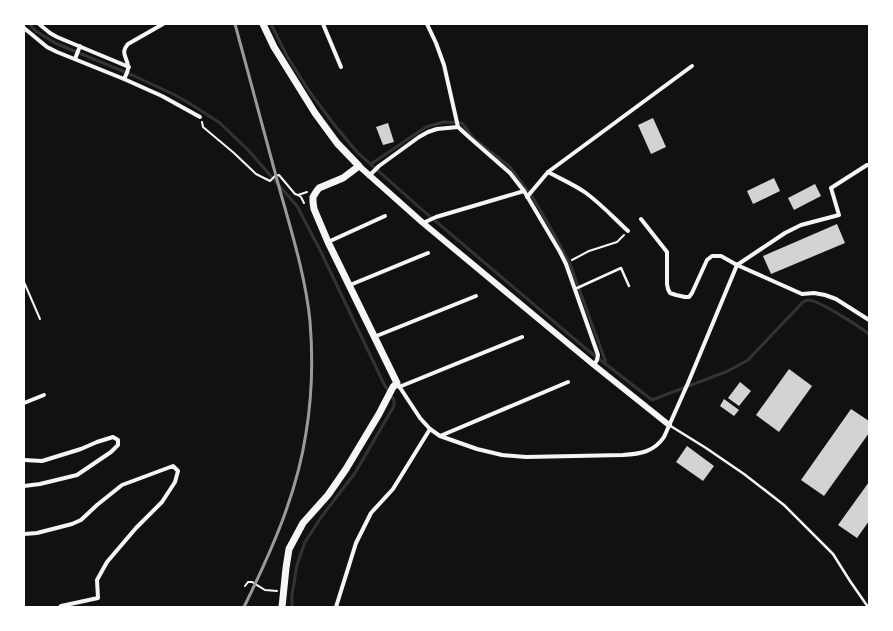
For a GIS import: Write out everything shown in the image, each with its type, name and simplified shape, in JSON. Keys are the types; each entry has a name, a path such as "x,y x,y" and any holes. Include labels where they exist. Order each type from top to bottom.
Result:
{"main road":[{"path":"264,24 274,47 315,113 337,143 359,166 343,178 319,188 313,197 314,208 328,242 350,285 396,386 346,469 328,495 303,523 289,549 282,607"}],"street":[{"path":"40,24 44,29 57,37 129,68"},
{"path":"124,78 129,68 124,52 125,48 128,44 163,24"},
{"path":"323,24 341,67"},
{"path":"427,24 444,65 458,124 470,138 510,173 524,191 529,194 578,287 598,355 595,362"},
{"path":"24,28 47,47 124,78 162,96 200,117"},
{"path":"75,58 80,47"},
{"path":"529,194 548,172 692,66"},
{"path":"371,173 419,137 436,129 458,124"},
{"path":"522,337 396,386 420,418 440,436 477,449 502,455 526,457 623,455 638,454 648,451 660,443 670,425 737,265 800,225 839,216 831,188 869,165"},
{"path":"359,166 371,173 423,223 595,362 670,425"},
{"path":"548,172 586,193 628,231"},
{"path":"423,223 436,216 524,191"},
{"path":"328,242 385,216"},
{"path":"641,219 667,252 667,284 670,293 685,297 691,295 707,260 712,256 721,256 737,265 802,294 814,293 836,299 869,320"},
{"path":"350,285 428,253"},
{"path":"374,337 476,296"},
{"path":"440,436 568,382"},
{"path":"24,403 44,396"},
{"path":"336,607 356,544 371,513 393,489 430,428"},
{"path":"24,460 42,461 114,437 118,440 118,445 111,452 77,474 40,484 24,486"},
{"path":"24,534 37,533 72,524 81,520 122,485 174,466 178,471 175,482 162,502 136,528 107,562 97,580 98,598 60,607"}],"lane":[{"path":"578,287 621,268 629,286"},
{"path":"670,425 744,474 784,505 833,554 868,607"}],"path":[{"path":"200,117 203,127 256,174 270,181 275,176 279,175 295,194 298,195 316,192"},
{"path":"571,261 589,251 617,242 628,231"},
{"path":"24,282 40,319"},
{"path":"245,586 248,582 252,582 265,590 284,592"}],"building":[{"path":"653,118 666,147 651,154 638,125"},
{"path":"388,123 394,142 383,145 376,127"},
{"path":"774,178 780,191 753,204 747,191"},
{"path":"815,184 821,196 794,210 788,198"},
{"path":"837,224 845,243 771,274 763,256"},
{"path":"789,369 812,386 779,432 756,415"},
{"path":"740,382 751,391 739,406 728,398"},
{"path":"724,399 739,410 734,416 720,406"},
{"path":"851,409 869,421 869,433 824,496 801,480"},
{"path":"687,446 714,466 703,481 676,462"},
{"path":"869,482 869,521 857,538 838,525"}],"waterway":[{"path":"29,24 36,31 55,43 132,75 189,103 220,123 249,151 297,206 320,250 384,384 394,400 394,406 355,473 322,516 305,542 297,565 292,595 292,607"},
{"path":"271,24 287,56 309,91 358,153 419,207 585,348 652,400 728,371 748,360 803,302 807,300 821,304 869,334"},
{"path":"371,164 426,127 444,122 462,123 473,138 510,167 533,198 570,264 605,363"}],"railway":[{"path":"235,24 300,266 308,303 311,349 311,391 302,456 290,500 282,522 244,607"}]}
